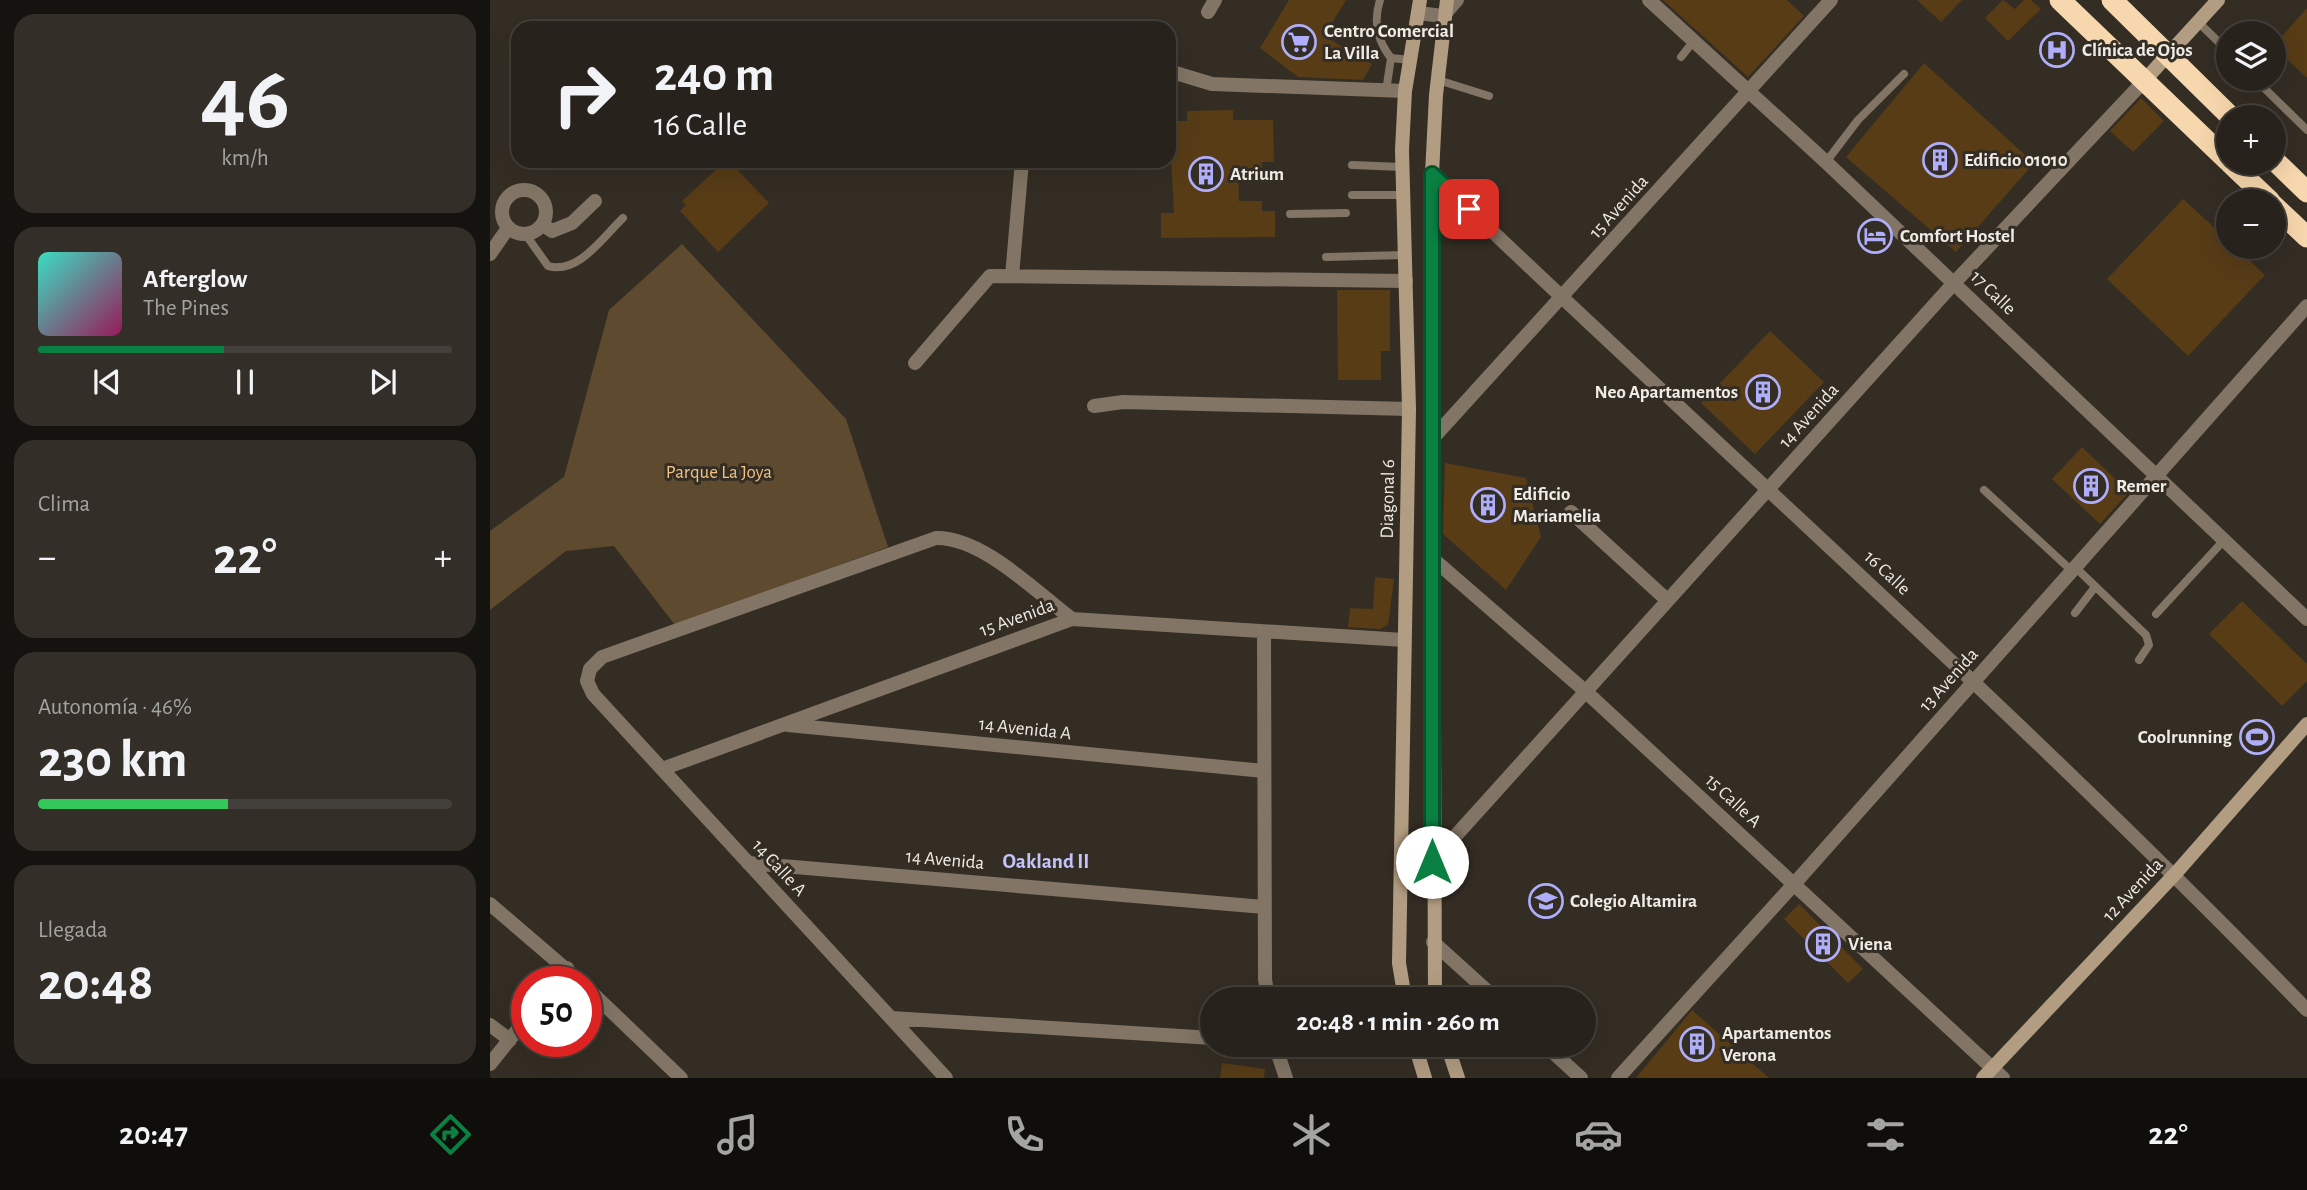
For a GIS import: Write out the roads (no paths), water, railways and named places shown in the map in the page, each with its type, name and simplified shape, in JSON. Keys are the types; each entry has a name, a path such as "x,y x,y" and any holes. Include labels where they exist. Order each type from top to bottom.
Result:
{"highway":[{"path":"2060,0 2216,150"},
{"path":"2112,0 2219,105"},
{"path":"2286,172 2307,192"},
{"path":"2242,175 2257,189"},
{"path":"2286,217 2307,237"}],"main road":[{"path":"1435,987 1432,862 1432,174 1443,16 1447,0"},
{"name":"14 Avenida","path":"2144,81 2218,0"},
{"name":"Diagonal 6","path":"1403,987 1399,963 1409,409 1402,167 1405,91 1419,6"},
{"name":"12 Avenida","path":"1993,1075 2307,724"},
{"path":"1419,1057 1425,1078"},
{"path":"1451,1057 1458,1078"}],"street":[{"path":"1419,6 1443,16 1457,0"},
{"name":"17 Calle","path":"1649,0 1826,162 2158,477 2226,538 2307,619"},
{"name":"15 Avenida","path":"1433,438 1831,0"},
{"path":"1176,73 1212,84 1405,91"},
{"name":"14 Avenida","path":"1432,862 1584,690 1954,283 2144,81"},
{"path":"1012,276 1022,168"},
{"name":"16 Calle","path":"1432,174 1562,299 1974,680 2175,874 2307,1010"},
{"path":"522,189 532,191 546,205 543,225 526,235 508,228 501,209 512,192 522,189"},
{"path":"543,225 552,231 561,230 595,201"},
{"path":"490,254 508,228"},
{"path":"915,363 990,275 1406,281"},
{"name":"13 Avenida","path":"1618,1078 2158,477 2307,306"},
{"path":"1094,407 1123,402 1409,409"},
{"path":"1572,512 1667,600"},
{"name":"14 Calle A","path":"946,1078 593,694 587,681 590,669 602,657 936,538 956,538 977,547 1072,619"},
{"name":"15 Calle A","path":"1433,558 1584,690 1795,883 1993,1075"},
{"name":"15 Avenida","path":"662,769 1072,619 1404,640"},
{"path":"1264,632 1264,907 1267,987"},
{"name":"14 Avenida A","path":"783,725 1264,771"},
{"name":"14 Avenida","path":"748,863 1264,907"},
{"path":"490,904 565,966"},
{"path":"1433,942 1483,987"},
{"path":"602,1002 681,1078"},
{"path":"891,1018 1200,1037"},
{"path":"490,1025 510,1040 490,1064"},
{"path":"1279,1057 1286,1078"},
{"path":"1558,1057 1581,1078"}],"lane":[{"path":"1380,0 1375,15 1378,34 1391,58 1386,91"},
{"path":"2198,22 2216,39"},
{"path":"1681,57 1693,42"},
{"path":"1391,58 1410,60"},
{"path":"1826,162 1858,120 1904,74"},
{"path":"1438,80 1489,96"},
{"path":"2267,91 2307,130"},
{"path":"1352,165 1402,167"},
{"path":"1352,195 1402,195"},
{"path":"1290,214 1346,213"},
{"path":"526,235 548,267 560,270 572,267 623,218"},
{"path":"1326,257 1405,255"},
{"path":"1984,490 2146,635 2149,645 2139,660"},
{"path":"2156,614 2226,538"},
{"path":"2075,613 2095,587"}],"place":[{"name":"Centro Comercial La Villa","path":"1299,42"},
{"name":"Clínica de Ojos","path":"2057,50"},
{"name":"Edificio 01010","path":"1940,160"},
{"name":"Atrium","path":"1206,174"},
{"name":"Comfort Hostel","path":"1875,236"},
{"name":"Neo Apartamentos","path":"1763,392"},
{"name":"Remer","path":"2091,486"},
{"name":"Edificio Mariamelia","path":"1488,505"},
{"name":"Coolrunning","path":"2257,737"},
{"name":"Colegio Altamira","path":"1546,901"},
{"name":"Viena","path":"1823,944"},
{"name":"Apartamentos Verona","path":"1697,1044"}],"district":[{"name":"Oakland II","path":"1046,861"}],"park label":[{"name":"Parque La Joya","path":"719,472"}]}
